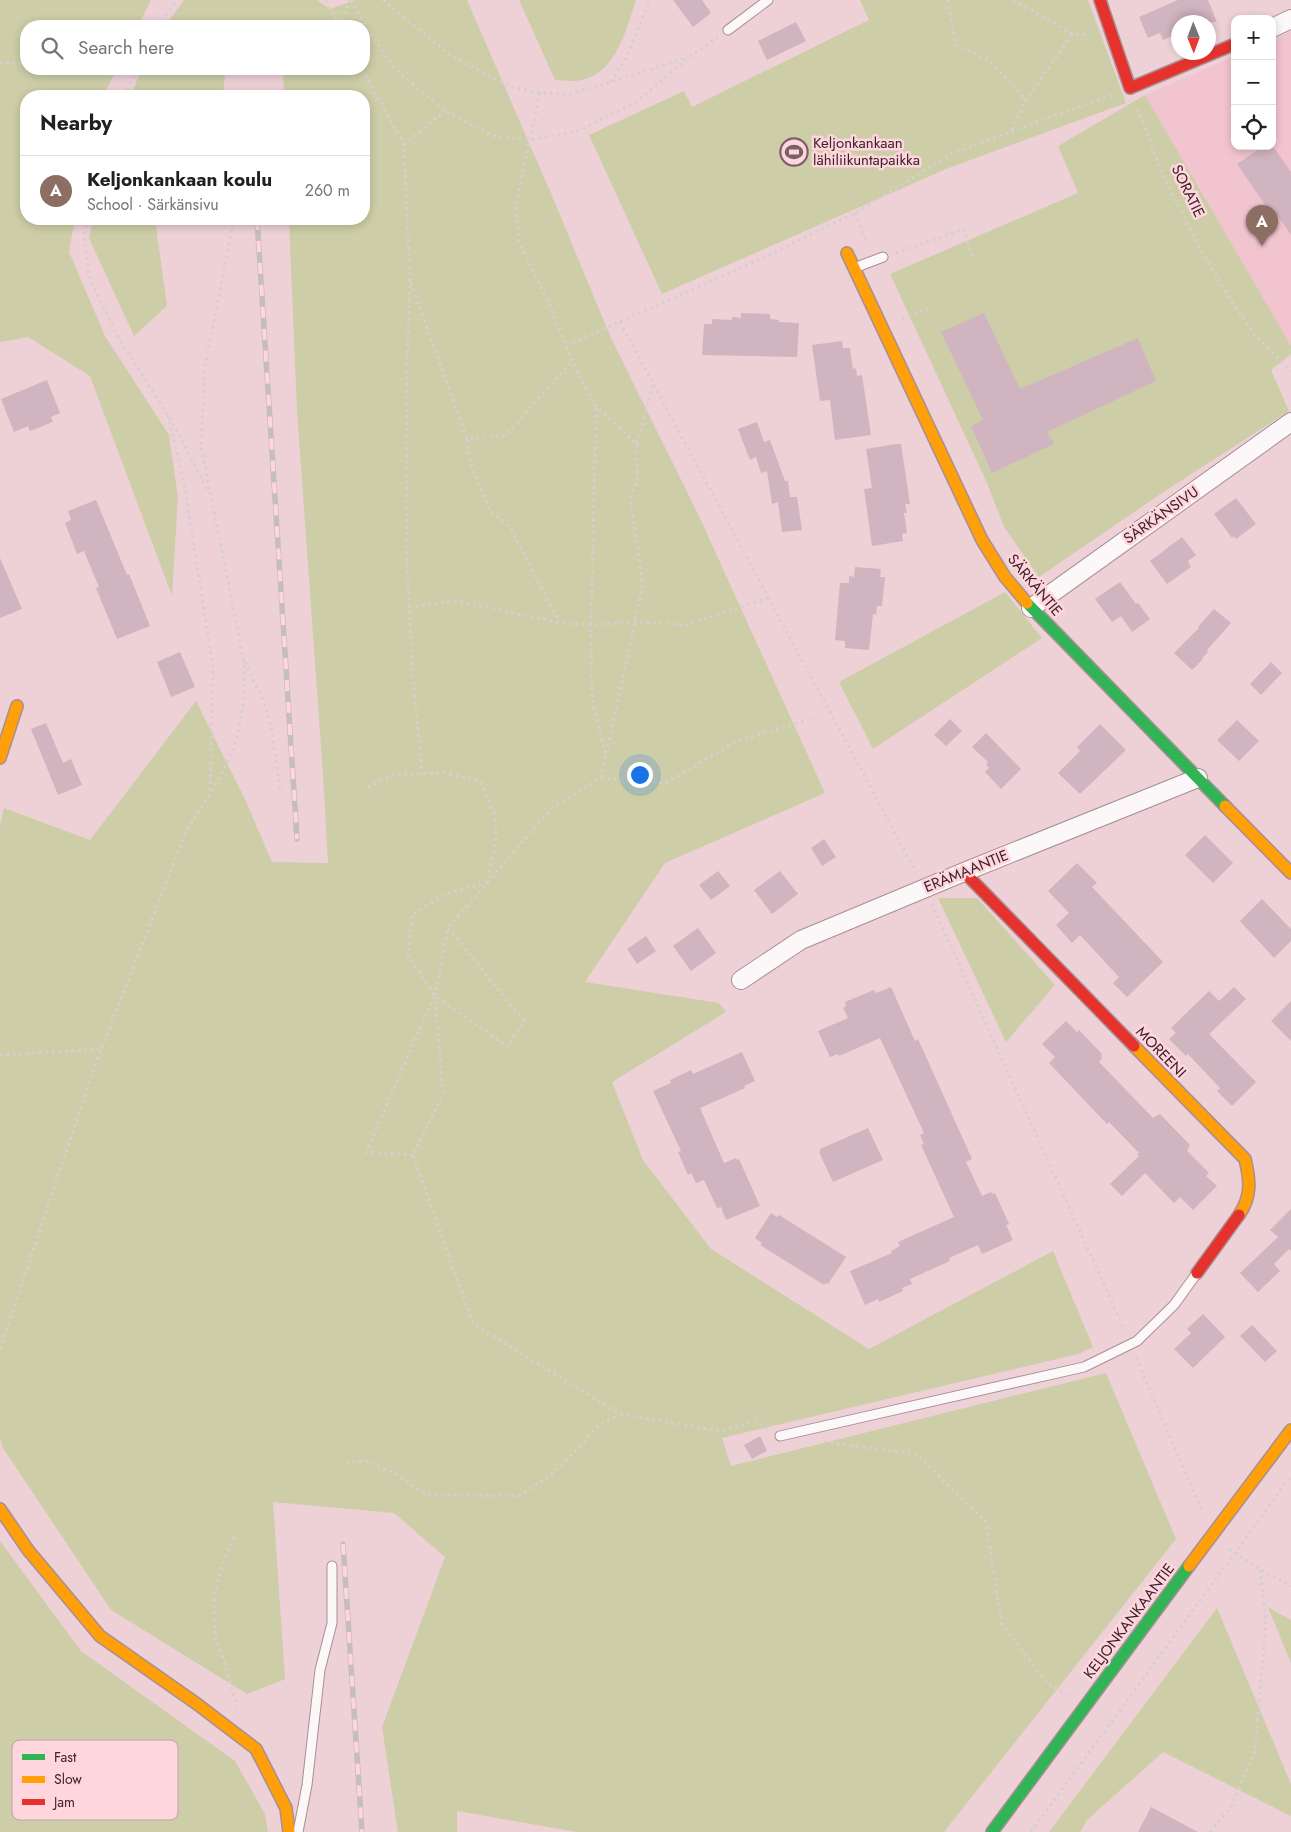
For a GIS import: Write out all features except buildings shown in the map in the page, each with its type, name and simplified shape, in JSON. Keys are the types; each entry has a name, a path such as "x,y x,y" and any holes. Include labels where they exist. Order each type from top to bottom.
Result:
{"street":[{"path":"1100,0 1130,88 1231,46"},
{"path":"1276,26 1291,20"},
{"name":"SÄRKÄNTIE","path":"847,253 982,540 1005,577 1031,608 1291,873"},
{"name":"SÄRKÄNSIVU","path":"1031,608 1291,422"},
{"path":"0,758 17,706"},
{"name":"ERÄMAANTIE","path":"741,980 801,940 1198,778"},
{"name":"MOREENI","path":"964,872 1245,1159 1250,1182 1245,1206 1196,1273"},
{"name":"KELJONKANKAANTIE","path":"992,1832 1291,1430"},
{"path":"0,1509 28,1550 100,1636 197,1704 256,1749 286,1808 289,1832"}],"lane":[{"path":"728,30 768,0"},
{"path":"854,268 883,258"},
{"path":"780,1436 1084,1367 1137,1341 1174,1305 1196,1273"},
{"path":"298,1832 307,1785 320,1670 332,1623 332,1566"}],"path":[{"path":"162,20 177,0"},
{"path":"326,0 336,20"},
{"path":"342,20 351,0"},
{"path":"351,0 362,20"},
{"path":"383,0 451,56 511,87 540,93 569,94 689,57"},
{"path":"611,82 626,58 650,0"},
{"path":"948,0 956,45 990,61 1026,100"},
{"path":"1014,0 1072,34 1112,36"},
{"path":"370,32 394,68 445,111 493,136 530,140 578,130 636,102 689,57 728,30"},
{"path":"1012,131 1026,100 1072,34"},
{"path":"0,63 20,64"},
{"path":"128,90 135,75"},
{"path":"365,75 404,145 410,281 407,365 407,557 412,666 422,773"},
{"path":"567,345 754,262 855,214 953,152 1130,88"},
{"name":"SORATIE","path":"1130,88 1163,176 1200,250 1254,334 1291,371"},
{"path":"540,93 516,202 518,242 567,345 572,361 596,407 637,444"},
{"path":"404,145 445,111"},
{"path":"855,214 874,261"},
{"path":"87,225 84,238 90,279 117,335 168,415 211,496"},
{"path":"0,1349 102,1050 186,832 210,794 232,753 243,708 244,662 201,446 205,366 233,225"},
{"path":"883,258 962,229 974,260"},
{"path":"410,281 467,439 470,463 490,511 510,527 560,623"},
{"path":"898,311 902,320 930,308"},
{"path":"620,322 925,888 1131,1345 1213,1536"},
{"path":"467,439 506,435 572,361"},
{"path":"601,778 643,585 630,498 637,483 637,444 653,384"},
{"path":"596,407 591,625 592,698 606,756"},
{"path":"168,415 184,482 213,668 210,794"},
{"path":"409,607 456,601 560,623 591,625 635,622 686,625 768,598"},
{"path":"244,662 266,707 272,732 280,789"},
{"path":"413,1155 366,1152 434,996 448,928 552,808 601,778 666,783 735,742 814,718"},
{"path":"368,787 396,774 445,774 480,782 495,816 496,839 487,883"},
{"path":"448,928 524,1021 508,1047 434,996 408,956 412,915 446,893 487,883"},
{"path":"434,996 443,1094 413,1155 473,1324 620,1414 718,1431 755,1421 780,1436"},
{"path":"0,1055 102,1050"},
{"path":"346,1462 366,1461 398,1475 427,1495 518,1496 553,1473 598,1426 620,1414"},
{"path":"833,1443 916,1454 986,1522 1002,1625 1048,1683 1084,1706"},
{"path":"1031,1832 1291,1476"},
{"path":"234,1537 221,1569 214,1599 215,1637 233,1691 240,1738"},
{"path":"1235,1553 1291,1586"},
{"path":"1210,1832 1232,1805 1255,1751 1266,1620 1260,1569"}],"shaded area":[{"path":"1291,31 1291,346 1145,95 1231,58 1231,150 1276,150 1276,38"}],"green space":[{"path":"0,0 151,0 141,20 20,20 20,75 114,75 106,90 20,90 20,225 74,225 69,252 105,336 169,435 178,497 172,596 90,376 28,337 0,342"},
{"path":"184,0 317,0 330,9 356,0 467,0 553,198 611,338 699,516 825,793 665,863 585,982 719,1003 726,1012 612,1082 643,1160 711,1249 869,1349 1053,1251 1093,1347 1078,1354 722,1438 731,1466 1106,1373 1176,1539 944,1832 577,1832 457,1811 457,1832 398,1832 382,1727 445,1557 394,1513 273,1502 285,1679 247,1694 111,1610 3,1448 0,1437 0,826 4,808 90,840 196,701 245,799 272,862 328,863 297,411 289,225 370,225 370,90 284,90 283,75 370,75 370,20 169,20"},
{"path":"519,0 636,0 624,36 612,59 594,75 582,80 572,81 555,80"},
{"name":"Keljonkankaan lähiliikuntapaikka","path":"860,0 1088,0 1126,103 946,169 662,294 589,135 684,91 692,107 869,20"},
{"path":"139,75 225,75 224,90 133,90"},
{"path":"1145,95 1291,346 1291,354 1271,370 1289,411 1165,491 1039,577 1004,527 987,483 890,274 1078,193 1058,146"},
{"path":"92,225 156,225 167,306 134,336 89,238"},
{"path":"1005,592 1042,638 873,749 839,682"},
{"path":"938,898 977,898 1055,985 1006,1042"},
{"path":"0,1541 81,1651 235,1761 265,1814 268,1832 0,1832"},
{"path":"1268,1607 1291,1620 1291,1663"},
{"path":"1217,1608 1291,1784 1291,1816 1163,1752 1087,1820 1080,1832 1049,1832"}],"railway":[{"path":"257,225 297,839"},
{"path":"343,1544 362,1832"}],"traffic: fast":[{"path":"1027,603 1225,806"},
{"path":"992,1832 1189,1566"}],"traffic: slow":[{"path":"847,253 982,540 1005,577 1027,603"},
{"path":"0,758 17,706"},
{"path":"1225,806 1291,873"},
{"path":"1134,1046 1245,1159 1249,1188 1246,1201 1239,1215"},
{"path":"1189,1566 1291,1430"},
{"path":"0,1509 28,1550 100,1636 197,1704 256,1749 286,1808 289,1832"}],"traffic: jam":[{"path":"1100,0 1130,88 1231,46"},
{"path":"964,872 1134,1046"},
{"path":"1197,1273 1239,1215"}],"place":[{"name":"Keljonkankaan lähiliikuntapaikka","path":"794,152"},
{"name":"Keljonkankaan koulu","path":"1262,246"}]}
